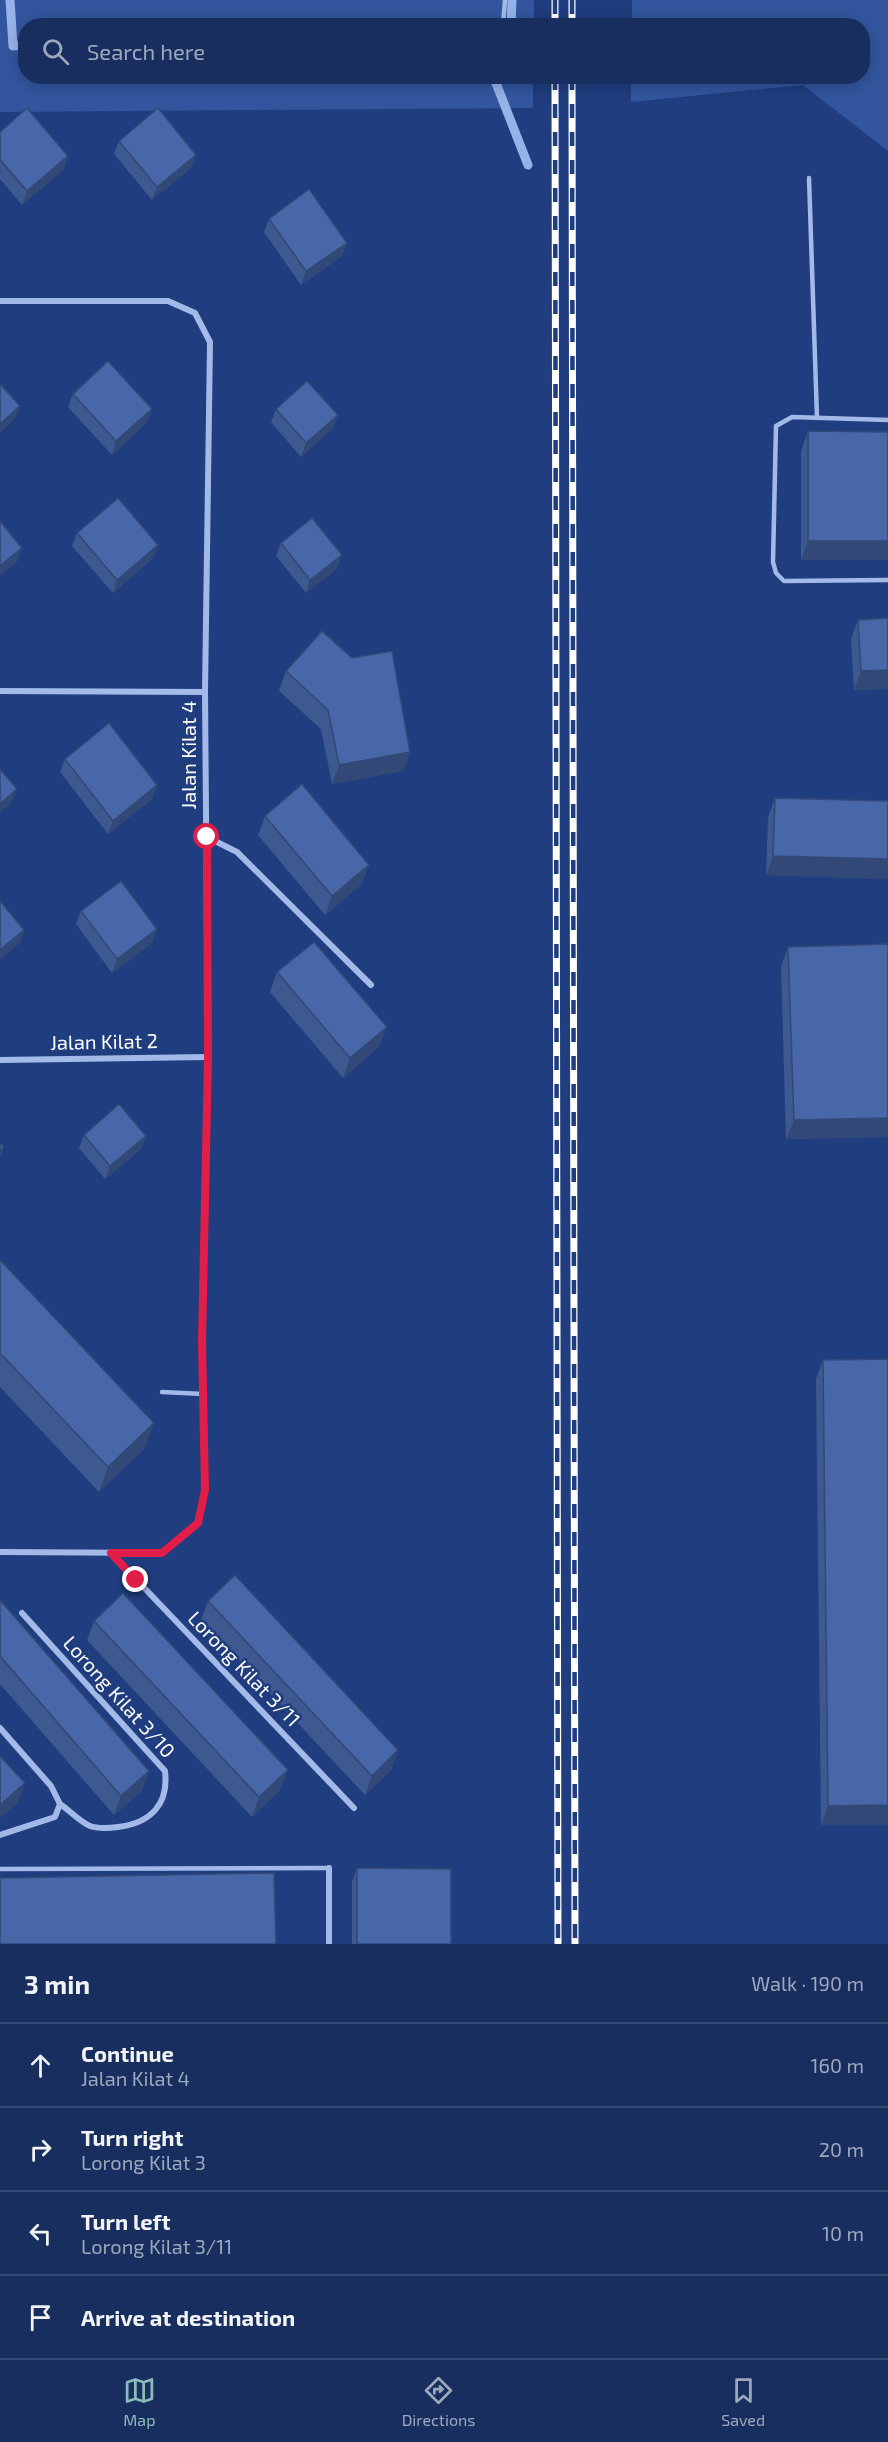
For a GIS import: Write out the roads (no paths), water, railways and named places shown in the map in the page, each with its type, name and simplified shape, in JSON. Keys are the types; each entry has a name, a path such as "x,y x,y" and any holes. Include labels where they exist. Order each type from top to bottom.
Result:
{"street":[{"name":"Jalan Kilat 4","path":"0,301 168,301 195,313 210,342 205,692 208,1057 203,1394 205,1490 198,1523 162,1553 111,1553"},
{"path":"0,691 205,692"},
{"path":"207,837 237,852 371,985"},
{"name":"Jalan Kilat 2","path":"0,1060 208,1057"},
{"path":"0,1552 111,1553"},
{"name":"Lorong Kilat 3/11","path":"111,1553 354,1808"},
{"name":"Lorong Kilat 3/10","path":"22,1612 165,1771 167,1788 155,1812 132,1825 107,1828 90,1826 60,1804"},
{"path":"0,1728 51,1786 60,1804 55,1817 0,1835"},
{"path":"329,1868 329,1944"}],"lane":[{"path":"504,18 506,0"},
{"path":"809,178 817,418"},
{"path":"888,420 792,417 776,426 773,562 776,573 784,581 888,580"},
{"path":"162,1392 203,1394"},
{"path":"0,1869 329,1868"}],"waterway":[{"path":"10,0 13,46 18,46"},
{"path":"511,18 512,0"},
{"path":"496,84 528,165"}],"railway":[{"path":"555,0 555,18"},
{"path":"572,0 572,18"},
{"path":"555,84 558,1944"},
{"path":"572,84 575,1944"}]}
